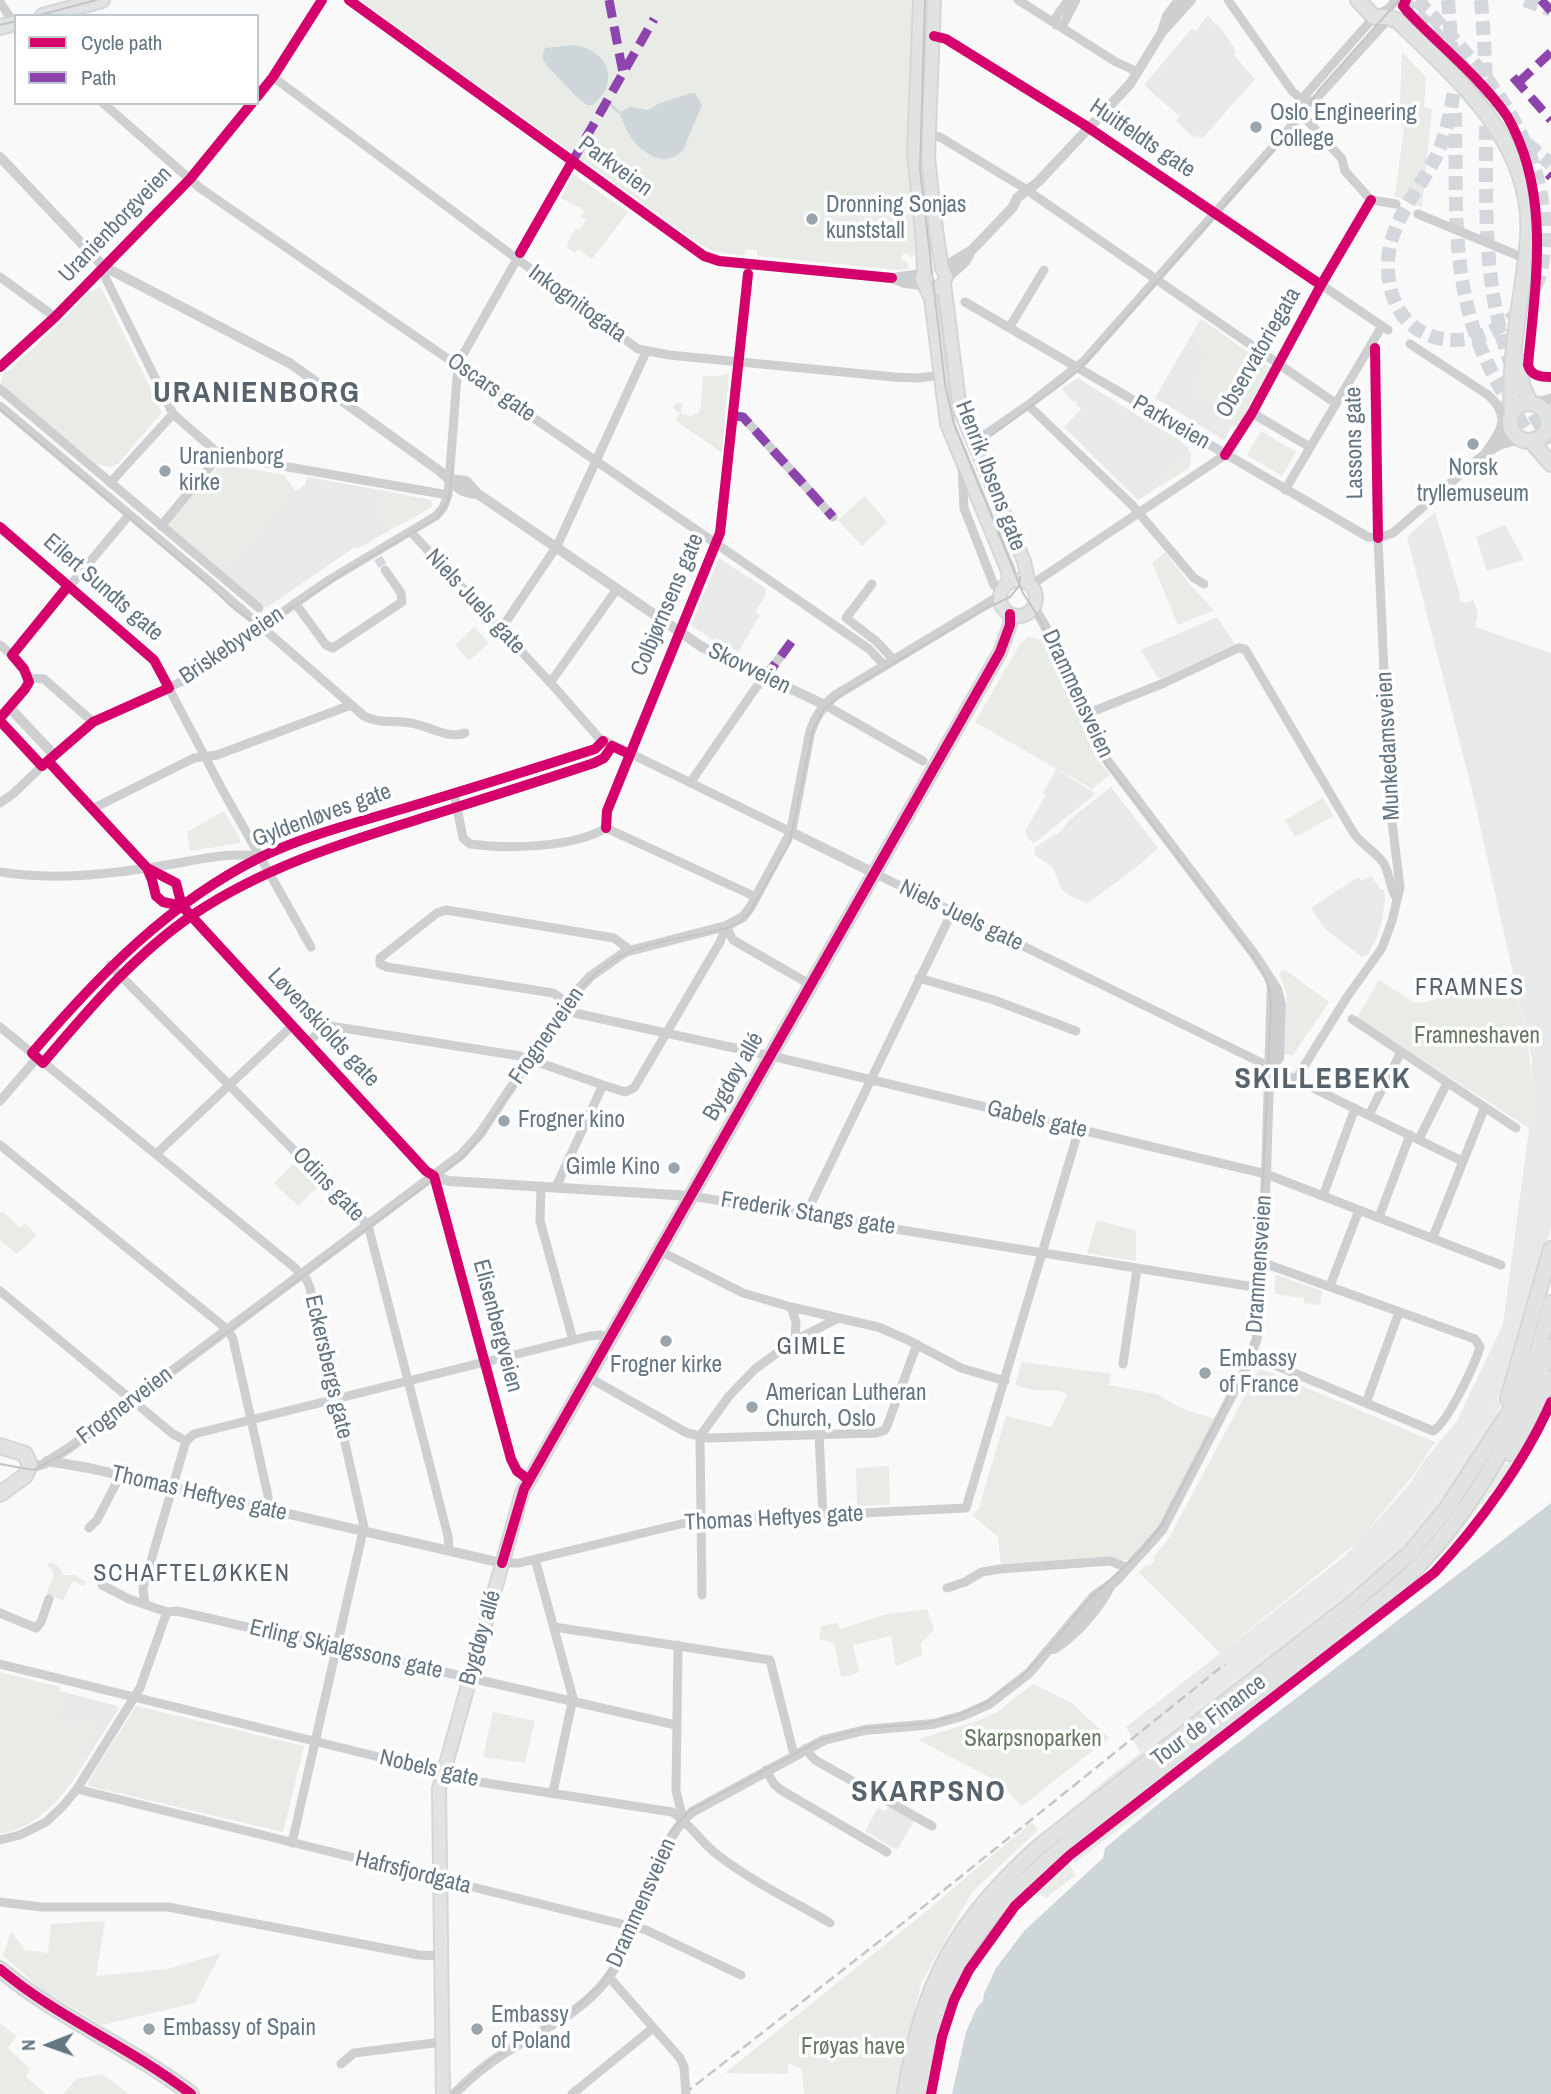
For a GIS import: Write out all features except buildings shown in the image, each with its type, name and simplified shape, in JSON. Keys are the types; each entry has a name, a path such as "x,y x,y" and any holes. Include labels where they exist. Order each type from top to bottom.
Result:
{"main road":[{"path":"50,14 102,0"},
{"name":"Henrik Ibsens gate","path":"920,0 914,144 925,279 946,417 962,463 1008,571 1003,593"},
{"name":"Henrik Ibsens gate","path":"934,0 929,170 960,410 1024,561 1030,585"},
{"path":"1358,0 1398,22 1485,110 1503,138 1519,172 1525,196 1528,238 1511,359 1511,419 1516,435 1526,440 1551,464"},
{"path":"1368,0 1383,14"},
{"path":"933,265 944,277 937,289 925,279 933,265"},
{"path":"1520,305 1520,377 1533,403 1546,412 1549,427 1537,439 1526,440"},
{"path":"1511,419 1518,407 1533,403"},
{"path":"1019,580 1030,585 1035,593 1030,611 1010,614 1003,593 1019,580"},
{"name":"Bygdøy allé","path":"1000,652 1008,646 1030,611"},
{"name":"Bygdøy allé","path":"443,2094 438,1795 441,1776 519,1502 529,1480 1000,652 1010,625 1010,614"},
{"path":"1491,1440 1508,1401 1551,1249"},
{"path":"905,2094 914,2040 935,1979 959,1936 1006,1877 1042,1844 1393,1569 1432,1528 1508,1414 1525,1382 1538,1350 1551,1303"},
{"path":"919,2094 933,2024 954,1971 971,1944 1016,1887 1050,1856 1392,1590 1416,1568 1443,1536 1484,1477 1526,1406 1551,1347"},
{"path":"1484,1477 1509,1455 1551,1380"},
{"path":"0,1446 21,1452 29,1462 25,1476 0,1494"},
{"path":"0,1969 39,1998 130,2052 191,2094"},
{"name":"Bygdøy allé","path":"436,2094 443,2078"}],"street":[{"path":"259,94 322,0"},
{"name":"Parkveien","path":"349,0 704,256 719,261 925,279"},
{"path":"1018,0 1115,62 1138,72"},
{"path":"1056,25 1056,17 1068,0"},
{"path":"1056,25 1076,0"},
{"path":"1162,32 1167,16 1179,0"},
{"path":"944,277 1013,207 1021,203 1028,191 1122,94 1162,32 1191,0"},
{"path":"1228,0 1292,91 1304,102"},
{"path":"973,443 1077,368 1294,123 1304,102 1320,96 1383,25 1383,14 1396,0"},
{"path":"0,2 11,25"},
{"name":"Huitfeldts gate","path":"934,36 946,39 1089,128 1385,328 1335,403"},
{"name":"Inkognitogata","path":"273,77 632,345 646,352 918,378 941,375"},
{"name":"Oscars gate","path":"105,105 190,179 889,663"},
{"name":"Uranienborgveien","path":"0,367 55,317 190,179 250,105"},
{"path":"1306,119 1342,159 1345,171 1371,200 1396,204"},
{"path":"928,135 942,138 1028,191 1335,403 1285,490"},
{"name":"Skovveien","path":"0,157 103,266 291,364 450,479 462,492 478,494 708,650 824,705 923,761"},
{"path":"103,266 106,279 173,414 220,455 448,495 458,366 465,349 572,162"},
{"name":"Observatoriegata","path":"1310,447 1252,413 1321,285 1371,200"},
{"path":"1418,214 1524,258"},
{"name":"Colbjørnsens gate","path":"606,828 607,811 629,754 718,544 749,264"},
{"path":"1009,328 1044,270"},
{"path":"0,277 55,317"},
{"name":"Parkveien","path":"965,302 1285,490 1362,534 1378,538"},
{"path":"1410,344 1499,404 1502,412 1501,428 1484,455"},
{"path":"501,629 557,546 646,352"},
{"path":"0,389 259,608"},
{"path":"1533,403 1551,398"},
{"path":"1028,405 1140,513 1194,578 1204,584"},
{"path":"0,406 261,628 347,707 368,719 410,723 455,735 465,733"},
{"path":"110,483 173,414"},
{"path":"734,416 743,417 833,517"},
{"path":"1500,445 1511,419"},
{"path":"1378,538 1389,535 1404,525 1484,455 1500,445 1526,440"},
{"path":"161,526 220,455"},
{"name":"Observatoriegata","path":"1030,585 1224,455"},
{"name":"Briskebyveien","path":"0,803 93,722 185,680 295,603 436,516 443,508 448,495"},
{"path":"12,655 129,515"},
{"name":"Eilert Sundts gate","path":"0,527 154,660 311,947"},
{"name":"Niels Juels gate","path":"411,532 603,741 1462,1161"},
{"name":"Munkedamsveien","path":"1296,1079 1347,997 1382,948 1397,899 1399,877 1390,806 1378,538"},
{"path":"295,603 326,645 333,648 402,602 401,593 385,570"},
{"path":"872,584 846,618 884,648 889,663"},
{"path":"550,683 617,589"},
{"path":"824,705 836,695 1003,593"},
{"name":"Drammensveien","path":"454,2094 475,2074 502,2055 576,2011 609,1977 624,1953 668,1843 683,1819 701,1806 805,1749 850,1732 918,1726 962,1716 1004,1694 1046,1654 1070,1637 1161,1530 1251,1356 1258,1328 1272,982 1254,954 1112,769 1084,715 1045,626 1030,611"},
{"path":"0,645 12,655 29,678 28,685 0,719"},
{"path":"1084,715 1164,683 1238,648 1247,652 1353,832 1383,863 1391,890 1397,899"},
{"path":"690,783 785,651"},
{"path":"29,678 44,679 93,722"},
{"name":"Frognerveien","path":"29,1462 54,1458 434,1177 473,1144 565,1005 591,976 618,955 726,926 743,917 791,832 810,733 815,718 824,705"},
{"path":"92,809 194,758 217,755 347,707"},
{"name":"Løvenskiolds gate","path":"10,708 48,760 147,868 176,883 182,906 292,1026 230,1085"},
{"name":"Løvenskiolds gate","path":"0,719 48,760"},
{"name":"Gyldenløves gate","path":"0,1101 110,965 182,906 261,857 352,824 595,750 603,741"},
{"name":"Gyldenløves gate","path":"37,1058 140,956 191,916 225,894 269,871 335,845 594,763 604,758 612,746"},
{"path":"454,793 463,838 470,844 526,848 591,835 606,828 756,897"},
{"path":"1,874 60,876 147,868 242,853 261,857"},
{"name":"Løvenskiolds gate","path":"147,868 156,896 163,902 182,906"},
{"name":"Gabels gate","path":"630,950 614,938 446,910 383,954 379,961 387,967 553,993 570,1012 770,1056 1265,1174 1501,1265"},
{"path":"806,1214 952,912"},
{"path":"726,926 733,940 811,985"},
{"path":"530,1059 621,1091 631,1090 720,942 726,926"},
{"name":"Odins gate","path":"110,965 368,1225 449,1536 449,1551"},
{"path":"919,978 994,1000 1076,1031"},
{"path":"1352,1018 1516,1128"},
{"name":"Løvenskiolds gate","path":"434,1177 308,1042 325,1027 330,1026 530,1059"},
{"name":"Eckersbergs gate","path":"0,1027 302,1274 310,1288 363,1517 364,1532 292,1843"},
{"path":"1369,1115 1401,1052"},
{"path":"1379,1217 1414,1137 1447,1083"},
{"path":"156,1154 230,1085"},
{"path":"556,1187 603,1085"},
{"path":"1323,1196 1355,1108"},
{"path":"1433,1237 1484,1109"},
{"name":"Thomas Heftyes gate","path":"54,1458 120,1476 515,1564 700,1520 965,1508 1079,1129"},
{"path":"0,1145 228,1330 233,1339 252,1421 269,1510"},
{"name":"Frederik Stangs gate","path":"434,1177 449,1181 691,1196 1260,1288"},
{"name":"Elisenbergveien","path":"434,1177 512,1464 529,1480"},
{"path":"541,1186 540,1221 573,1340"},
{"path":"1330,1286 1359,1210"},
{"path":"660,1251 743,1293 791,1307 878,1326 961,1368 1005,1381"},
{"path":"1251,1356 1430,1431 1438,1429 1447,1415 1480,1343 1261,1262"},
{"path":"1123,1364 1137,1269"},
{"path":"1,1294 173,1434 186,1441"},
{"path":"791,1307 796,1322 795,1340"},
{"path":"1366,1403 1399,1312"},
{"path":"702,1595 700,1436 729,1395 747,1376 795,1340 839,1318"},
{"path":"145,1604 143,1588 172,1487 186,1441 194,1434 573,1340 597,1335 610,1339"},
{"path":"588,1377 687,1433 700,1436 876,1433 885,1430 917,1344"},
{"path":"820,1435 823,1515"},
{"path":"89,1528 97,1520 120,1476"},
{"path":"535,1559 573,1703 553,1792"},
{"path":"947,1588 982,1572 1000,1569 1110,1561 1128,1568"},
{"name":"Erling Skjalgssons gate","path":"102,1585 129,1599 167,1612 177,1611 676,1725"},
{"path":"0,1613 36,1628 41,1622 49,1599"},
{"path":"0,1840 20,1835 46,1822 63,1807 77,1789 141,1688 167,1612"},
{"path":"554,1627 767,1659 772,1662 794,1755"},
{"path":"678,1645 676,1791 683,1819"},
{"name":"Nobels gate","path":"0,1664 432,1770 441,1776 672,1812 683,1819 699,1839 720,1857 830,1923"},
{"path":"805,1749 815,1760 932,1826"},
{"path":"766,1770 781,1790 887,1852"},
{"name":"Hafrsfjordgata","path":"77,1789 646,1930 741,1975"},
{"path":"0,1902 42,1907 105,1908 154,1905 419,1955 441,1956"},
{"path":"609,1977 680,2058 684,2067 686,2094"},
{"path":"572,2094 653,2028"},
{"path":"341,2064 354,2053 442,2042"},
{"path":"467,2094 475,2074"}],"shaded area":[{"path":"1208,15 1215,25 1218,24 1236,51 1234,55 1255,79 1202,139 1197,135 1194,138 1176,121 1179,116 1144,85 1192,28 1196,31"},
{"path":"574,45 595,53 607,68 607,86 593,105 587,105 578,98 546,65 542,57 545,48"},
{"path":"691,93 696,94 702,105 683,150 676,156 653,156 633,140 619,112 631,107 648,110"},
{"path":"1199,322 1197,341 1209,357 1213,406 1227,436 1224,440 1155,398"},
{"path":"1078,378 1187,446 1191,455 1190,467 1138,500 1064,427 1081,409 1062,389"},
{"path":"307,477 385,491 381,515 392,529 357,549 355,547 266,608 223,572 286,498 305,485"},
{"path":"1435,512 1460,595 1459,601 1466,603 1473,600 1478,613 1475,627 1551,653 1551,1228 1503,1387 1490,1418 1429,1512 1368,1576 1140,1753 1126,1727 1346,1555 1409,1485 1424,1461 1457,1421 1503,1324 1531,1114 1532,1059 1472,790 1407,537"},
{"path":"1505,525 1524,560 1487,571 1476,537"},
{"path":"719,558 766,589 765,597 755,612 760,615 738,652 728,646 726,649 691,625"},
{"path":"1217,617 1235,644 1161,679 1157,677 1141,650"},
{"path":"1056,769 1095,793 1034,843 1028,839 1025,831 1046,795 1043,793"},
{"path":"1111,787 1158,848 1088,903 1071,897 1062,890 1053,868 1034,854 1035,847 1061,831 1068,821"},
{"path":"1371,876 1381,890 1384,889 1385,899 1376,939 1368,954 1362,957 1324,928 1311,908 1358,877 1361,881"},
{"path":"1551,1503 1551,2094 952,2094 966,2032 976,2009 983,2001 996,1968 1024,1931 1103,1858 1105,1848 1162,1801"},
{"path":"60,1691 119,1708 85,1762 58,1734"},
{"path":"890,1806 915,1820 897,1850 865,1831 878,1808 886,1811"}],"green space":[{"path":"360,0 912,0 907,153 917,251 912,258 904,252 901,259 909,263 907,269 898,270 757,256 757,250 747,249 743,256 713,251 698,243"},
{"path":"1409,16 1477,84 1506,122 1406,20"},
{"path":"1402,52 1426,77 1424,107 1432,109 1422,207 1395,196 1404,127 1399,122"},
{"path":"573,174 628,212 592,259 578,249 575,253 566,246 576,228 580,230 586,220 581,217 584,210 561,198"},
{"path":"101,287 162,412 118,464 111,467 96,464 0,384 3,375 55,328 88,293"},
{"path":"1201,319 1271,368 1238,426 1231,427 1227,436 1213,406 1189,391 1208,357 1197,341"},
{"path":"729,373 722,453 675,420 680,414 673,408 675,403 682,403 681,414 691,416 698,413 703,376"},
{"path":"1153,425 1185,445 1190,458 1190,467 1162,485 1159,480 1185,452 1167,436 1164,438"},
{"path":"1261,431 1296,452 1282,476 1247,455"},
{"path":"221,464 284,475 296,492 223,572 166,525"},
{"path":"385,491 431,500 431,508 392,529 381,515"},
{"path":"865,496 887,522 862,546 838,520"},
{"path":"1165,552 1214,610 1178,625 1152,563"},
{"path":"474,627 489,643 469,661 455,645"},
{"path":"1028,637 1047,641 1096,758 1110,775 1092,789 975,722 1020,644"},
{"path":"1323,798 1334,816 1295,837 1285,820"},
{"path":"224,811 240,843 190,851 187,832"},
{"path":"1284,969 1329,1002 1293,1055 1284,1054 1287,995 1279,973"},
{"name":"Framneshaven","path":"1512,975 1531,1069 1529,1128 1357,1018 1379,980 1415,1003"},
{"path":"293,1164 317,1187 298,1206 274,1183"},
{"path":"2,1211 20,1228 25,1223 37,1235 17,1254 0,1240"},
{"path":"1097,1220 1134,1230 1136,1261 1087,1253"},
{"path":"1551,1225 1502,1401 1469,1464 1424,1525 1393,1560 1057,1824 1056,1822 1109,1777 1368,1576 1429,1512 1490,1418 1503,1387"},
{"path":"1277,1275 1322,1291 1320,1305 1304,1303 1304,1298 1275,1294"},
{"path":"1022,1362 1111,1374 1109,1385 1157,1394 1181,1408 1214,1419 1153,1538 1132,1560 1001,1564 998,1537 972,1515 979,1508 1006,1416 1051,1427 1067,1395 1061,1391 1033,1390 1015,1385"},
{"path":"1259,1369 1435,1442 1414,1474 1358,1542 1220,1653 1139,1573 1145,1566 1151,1565 1153,1557 1169,1538"},
{"path":"1551,1386 1551,1395 1530,1436 1504,1477 1486,1498 1484,1497 1485,1502 1449,1547 1410,1585 1411,1587 1094,1833 1011,1907 1009,1905 1093,1830 1364,1620 1483,1493 1512,1456"},
{"path":"889,1466 890,1505 857,1506 856,1468"},
{"path":"50,1562 58,1566 64,1575 74,1575 86,1581 84,1586 73,1581 63,1601 46,1594 54,1576 52,1569 47,1567"},
{"path":"927,1609 934,1630 921,1643 922,1655 896,1666 891,1636 853,1645 859,1672 841,1676 834,1643 819,1639 821,1626 837,1623 840,1629 884,1615"},
{"path":"0,1672 60,1687 58,1734 85,1762 50,1808 28,1824 0,1834"},
{"name":"Skarpsnoparken","path":"1033,1684 1072,1703 1109,1738 1022,1806 997,1781 919,1739 980,1720 998,1711"},
{"path":"136,1706 304,1746 283,1832 89,1786 88,1782"},
{"path":"493,1712 535,1721 525,1763 483,1757"},
{"path":"77,1718 90,1722 99,1730 97,1734 88,1732 86,1736 92,1741 91,1752 84,1748 76,1749 68,1740 69,1722 76,1723"},
{"path":"1155,1795 1158,1799 1075,1863 1072,1860"},
{"name":"Frøyas have","path":"1032,1822 1038,1830 972,1892 921,1983 897,2094 804,2094 802,2069 788,2063 788,2074 725,2073 917,1919"},
{"path":"1068,1863 1076,1875 1046,1898 1041,1894 1037,1897 1036,1892"},
{"path":"105,1921 96,1976 168,1969 221,1953 195,2003 102,2025 43,1990 3,1956 11,1931 25,1950 48,1953 51,1924"},
{"path":"0,2023 16,2036 8,2048 30,2069 26,2077 46,2094 0,2094"},
{"path":"102,2074 129,2094 63,2094 76,2079"}],"waterway":[{"path":"611,105 619,112"}],"tunnel":[{"path":"1402,0 1430,27 1487,96"},
{"path":"1417,0 1491,85 1515,123 1525,143 1541,192 1545,227 1539,278 1524,305 1503,324 1479,336 1453,340 1429,335 1408,322 1394,299 1388,267 1392,237 1404,210 1436,157 1454,91"},
{"path":"1448,0 1454,82"},
{"path":"1481,0 1485,52 1489,256 1497,313 1513,370"},
{"path":"1525,0 1551,10"},
{"path":"1455,113 1457,234 1472,323 1494,377 1538,449"},
{"path":"1527,144 1551,164"},
{"path":"1523,396 1551,443"},
{"path":"378,558 385,570"}],"tram line":[{"path":"44,14 96,0"},
{"path":"452,2094 492,2059 572,2011 601,1984 625,1947 670,1832 689,1811 821,1740 864,1728 922,1724 956,1716 989,1701 1021,1677 1051,1646 1086,1602 1136,1556 1162,1525 1247,1362 1253,1343 1257,1319 1271,1005 1269,990 1250,952 1101,757 1041,621 1023,593 954,424 945,384 920,169 925,0"},
{"path":"978,471 975,456 981,443 1080,369 1296,124 1319,90 1399,0"},
{"path":"0,25 14,22"},
{"path":"0,409 239,613 256,621 277,618 350,569 437,518 448,502 453,466"},
{"path":"0,1464 33,1470 62,1455 461,1159 481,1136 574,996 604,967 636,949 726,928 740,922 750,912 790,842 813,730 823,710 845,692 1010,597 1019,586 1020,577"}],"railway":[{"path":"684,2094 908,1919 1225,1664"}],"marked path":[{"path":"609,0 623,73"},
{"path":"1541,0 1551,11"},
{"path":"572,162 654,19"},
{"path":"1518,83 1551,52"},
{"path":"1513,77 1551,120"},
{"path":"1548,174 1551,177"},
{"path":"734,416 743,417 833,517"},
{"path":"765,678 792,641"}],"cycle path":[{"path":"259,94 322,0"},
{"path":"349,0 704,256 719,261 892,278"},
{"path":"1406,0 1403,6 1407,11 1496,102 1507,116 1521,145 1530,175 1537,237 1528,365 1534,374 1551,377"},
{"path":"934,36 946,39 1083,124 1321,285"},
{"path":"0,367 55,317 190,179 250,105"},
{"path":"520,253 572,162"},
{"path":"1225,455 1252,413 1321,285 1371,200"},
{"path":"606,828 607,811 720,533 748,274"},
{"name":"Lassons gate","path":"1375,348 1378,538"},
{"path":"0,527 154,660 169,688 93,722 42,766 0,721"},
{"path":"0,718 29,682 24,669 12,655 68,586"},
{"path":"502,1563 524,1489 1000,652 1010,625 1010,614"},
{"path":"603,741 595,749 312,836 277,849 227,875 195,896 136,943 83,996 32,1053 43,1063 132,964 194,914 250,882 339,845 594,763 604,758 612,746 629,754"},
{"path":"48,761 147,868 156,896 163,902 182,906"},
{"path":"147,868 176,883 182,906 426,1171 434,1176 511,1459 517,1471 529,1480"},
{"name":"Tour de Finance","path":"931,2094 942,2037 954,2000 969,1970 1015,1906 1070,1855 1435,1572 1500,1492 1528,1447 1551,1402"},
{"path":"0,1969 46,2003 168,2077 191,2094"}],"place":[{"name":"Oslo Engineering College","path":"1256,127"},
{"name":"Dronning Sonjas kunststall","path":"812,219"},
{"name":"Norsk tryllemuseum","path":"1473,444"},
{"name":"Uranienborg kirke","path":"165,471"},
{"name":"Frogner kino","path":"504,1121"},
{"name":"Gimle Kino","path":"674,1168"},
{"name":"Frogner kirke","path":"666,1341"},
{"name":"Embassy of France","path":"1205,1373"},
{"name":"American Lutheran Church, Oslo","path":"752,1407"},
{"name":"Embassy of Spain","path":"149,2029"},
{"name":"Embassy of Poland","path":"477,2029"}],"district":[{"name":"URANIENBORG","path":"257,394"},
{"name":"FRAMNES","path":"1470,989"},
{"name":"SKILLEBEKK","path":"1323,1080"},
{"name":"GIMLE","path":"812,1348"},
{"name":"SCHAFTELØKKEN","path":"192,1575"},
{"name":"SKARPSNO","path":"929,1793"}]}
